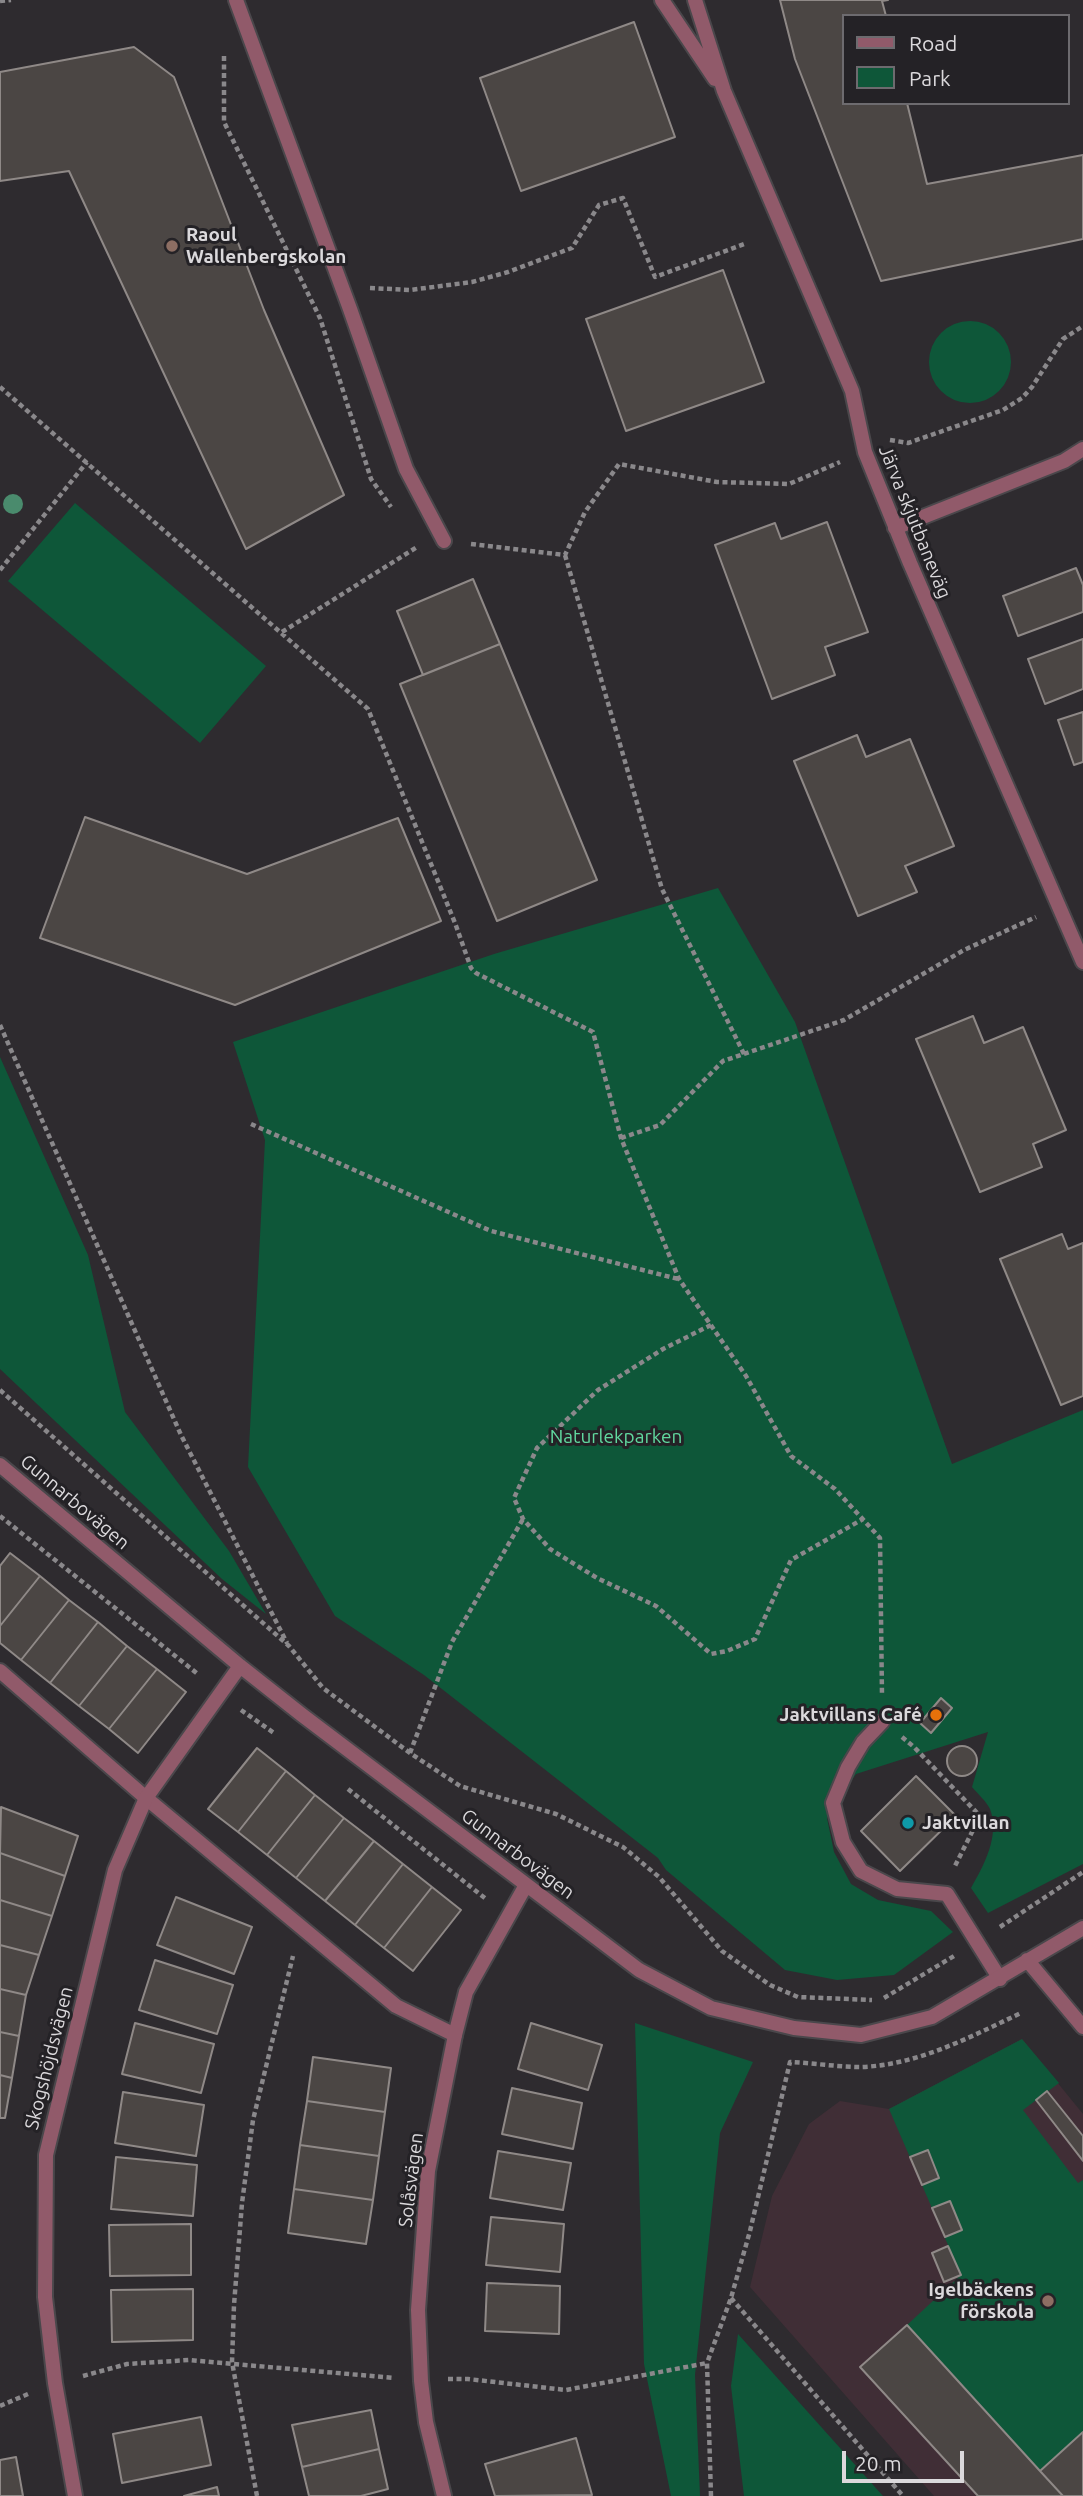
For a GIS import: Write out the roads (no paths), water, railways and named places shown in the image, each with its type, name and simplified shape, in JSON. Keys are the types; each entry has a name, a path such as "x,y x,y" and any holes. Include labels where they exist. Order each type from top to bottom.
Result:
{"street":[{"path":"236,0 406,469 444,541"},
{"name":"Järva skjutbaneväg","path":"662,0 724,91"},
{"name":"Järva skjutbaneväg","path":"695,0 724,91 852,391 865,452 895,528 1083,962"},
{"path":"895,528 1064,461 1083,449"},
{"name":"Gunnarbovägen","path":"0,1465 240,1667 639,1970 712,2008 794,2028 860,2035 932,2017 1083,1928"},
{"name":"Skogshöjdsvägen","path":"75,2496 55,2383 45,2297 46,2155 115,1870 146,1798 240,1667"},
{"path":"0,1671 146,1798 396,2006 455,2035"},
{"path":"882,1721 863,1741 848,1767 833,1803 843,1842 861,1871 897,1889 947,1894 1000,1979"},
{"name":"Solåsvägen","path":"444,2496 426,2422 421,2381 418,2310 428,2171 466,1992 526,1885"},
{"path":"1027,1960 1083,2027"}],"place":[{"name":"Raoul Wallenbergskolan","path":"172,246"},
{"name":"Jaktvillans Café","path":"936,1715"},
{"name":"Jaktvillan","path":"908,1823"},
{"name":"Igelbäckens förskola","path":"1048,2301"}],"park label":[{"name":"Naturlekparken","path":"616,1437"}]}
